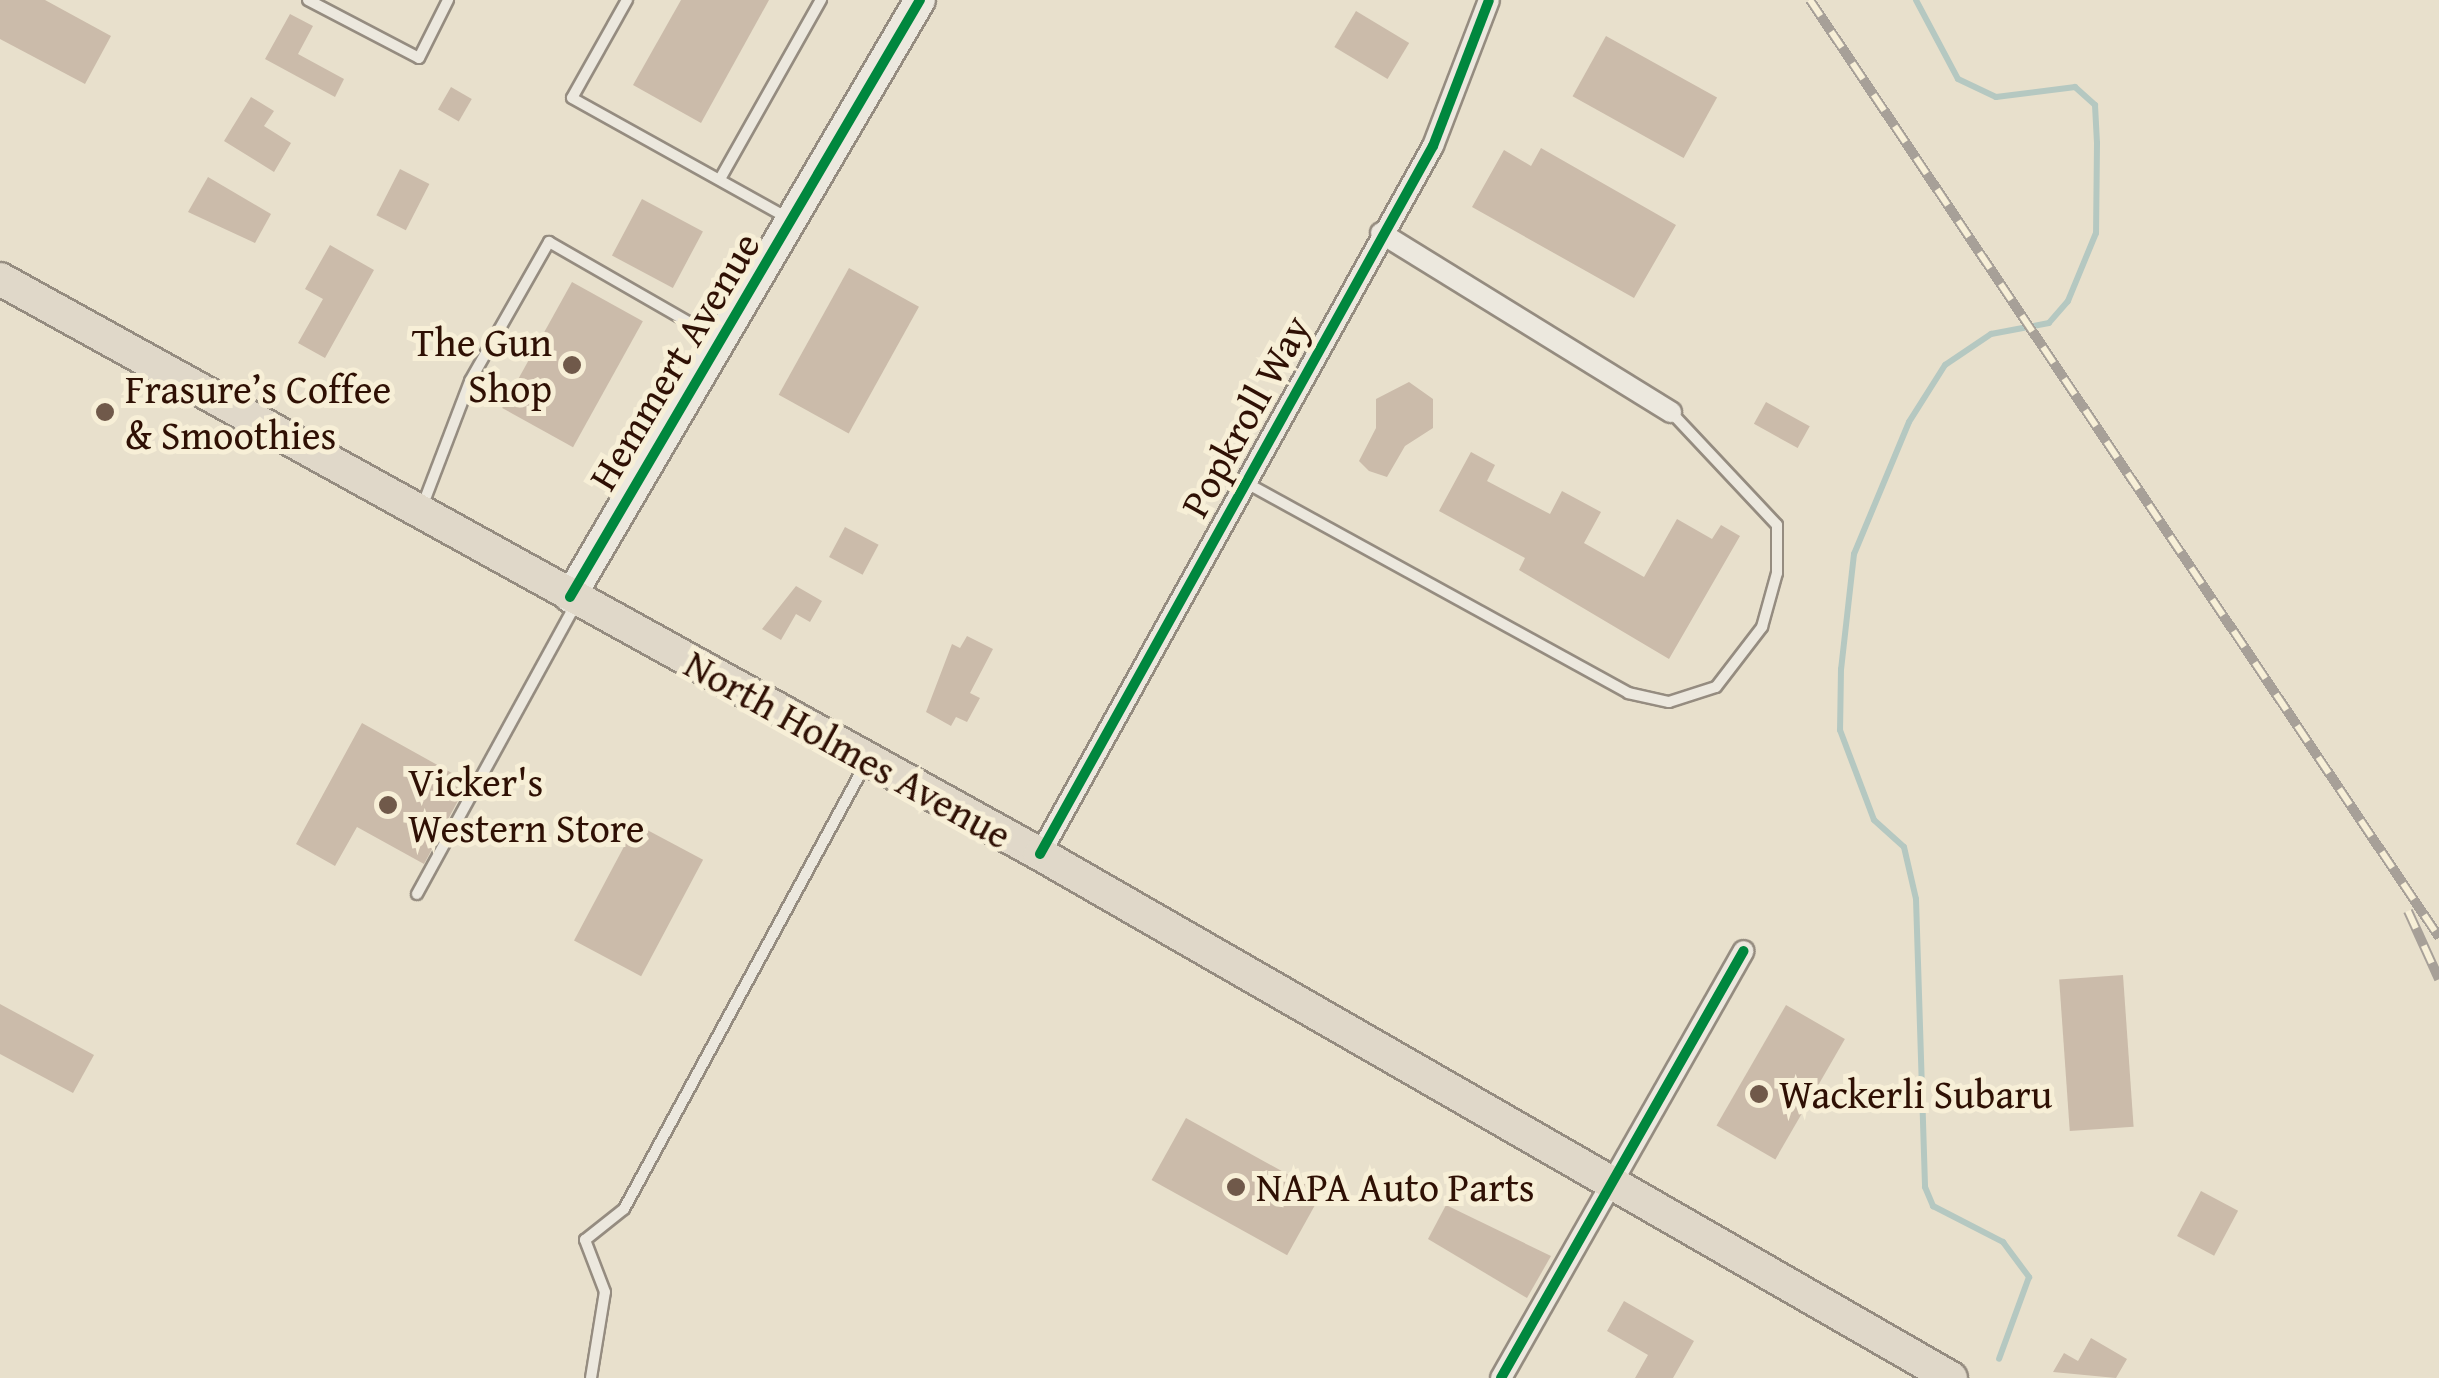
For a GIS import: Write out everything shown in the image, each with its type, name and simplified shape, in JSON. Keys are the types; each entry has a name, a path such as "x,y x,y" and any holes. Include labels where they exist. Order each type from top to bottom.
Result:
{"main road":[{"name":"North Holmes Avenue","path":"0,278 574,600 1040,854 1951,1378"}],"street":[{"name":"Hemmert Avenue","path":"574,600 717,339 794,221 920,0"},
{"name":"Popkroll Way","path":"1040,854 1242,481 1433,146 1489,0"},
{"path":"1381,232 1671,412"},
{"path":"1501,1378 1744,951"}],"lane":[{"path":"308,0 418,58 448,0"},
{"path":"627,0 572,98 794,221"},
{"path":"720,178 821,0"},
{"path":"419,512 470,381 549,242 717,339"},
{"path":"1242,481 1628,694 1668,702 1716,687 1762,627 1777,573 1777,525 1671,412"},
{"path":"417,894 574,600"},
{"path":"591,1378 604,1292 585,1240 624,1209 867,760"}],"building":[{"path":"0,0 45,0 111,36 85,84 0,39"},
{"path":"681,0 769,0 701,123 633,85"},
{"path":"1356,11 1409,43 1388,79 1334,47"},
{"path":"290,14 313,26 298,54 344,79 335,97 265,59"},
{"path":"1606,36 1717,98 1684,158 1573,96"},
{"path":"451,87 472,99 459,122 438,110"},
{"path":"251,97 274,111 264,126 291,143 274,172 224,141"},
{"path":"1541,148 1676,225 1634,298 1472,207 1504,150 1531,166"},
{"path":"400,169 429,184 406,230 376,215"},
{"path":"208,177 271,214 255,243 188,212"},
{"path":"642,199 703,231 673,288 612,256"},
{"path":"330,245 374,270 325,358 298,343 323,299 305,289"},
{"path":"849,268 919,307 849,434 779,395"},
{"name":"The Gun Shop","path":"572,282 643,321 573,447 502,408"},
{"path":"1409,382 1433,399 1433,428 1405,446 1387,477 1369,471 1359,461 1376,428 1376,399"},
{"path":"1766,402 1810,426 1798,448 1754,424"},
{"path":"1471,452 1495,465 1487,481 1550,514 1562,491 1601,512 1584,543 1644,577 1677,519 1712,539 1721,525 1740,536 1669,659 1519,570 1525,558 1439,511"},
{"path":"845,527 879,545 863,575 829,557"},
{"path":"796,586 822,601 810,622 796,614 781,640 762,629"},
{"path":"967,636 993,649 970,693 980,698 967,722 956,717 951,726 926,712 952,644 960,648"},
{"name":"Vicker's Western Store","path":"362,723 468,782 424,864 357,827 335,866 296,844"},
{"path":"636,824 703,860 641,976 574,941"},
{"path":"2123,975 2134,1127 2070,1131 2059,979"},
{"path":"0,1004 94,1055 73,1093 0,1054"},
{"path":"1786,1005 1845,1039 1775,1159 1716,1125"},
{"name":"NAPA Auto Parts","path":"1186,1118 1322,1193 1287,1255 1152,1180"},
{"path":"2201,1191 2238,1211 2214,1256 2177,1236"},
{"path":"1446,1205 1551,1256 1527,1298 1428,1239"},
{"path":"1624,1301 1694,1341 1673,1378 1635,1378 1648,1355 1607,1331"},
{"path":"2091,1338 2127,1359 2116,1378 2053,1372 2064,1353 2078,1361"}],"waterway":[{"path":"1916,0 1958,79 1996,97 2075,87 2095,105 2096,233 2068,301 2049,323 1991,334 1945,365 1909,422 1854,554 1841,669 1840,730 1874,820 1904,847 1916,899 1925,1187 1933,1206 2003,1242 2029,1277 1999,1359"}],"railway":[{"path":"1810,0 2439,937"},
{"path":"2408,911 2439,979"}],"cycle path":[{"path":"570,597 920,0"},
{"path":"1040,854 1433,146 1489,0"},
{"path":"1501,1378 1744,951"}],"place":[{"name":"The Gun Shop","path":"572,365"},
{"name":"Frasure’s Coffee & Smoothies","path":"105,412"},
{"name":"Vicker's Western Store","path":"388,805"},
{"name":"Wackerli Subaru","path":"1759,1094"},
{"name":"NAPA Auto Parts","path":"1236,1187"}]}
